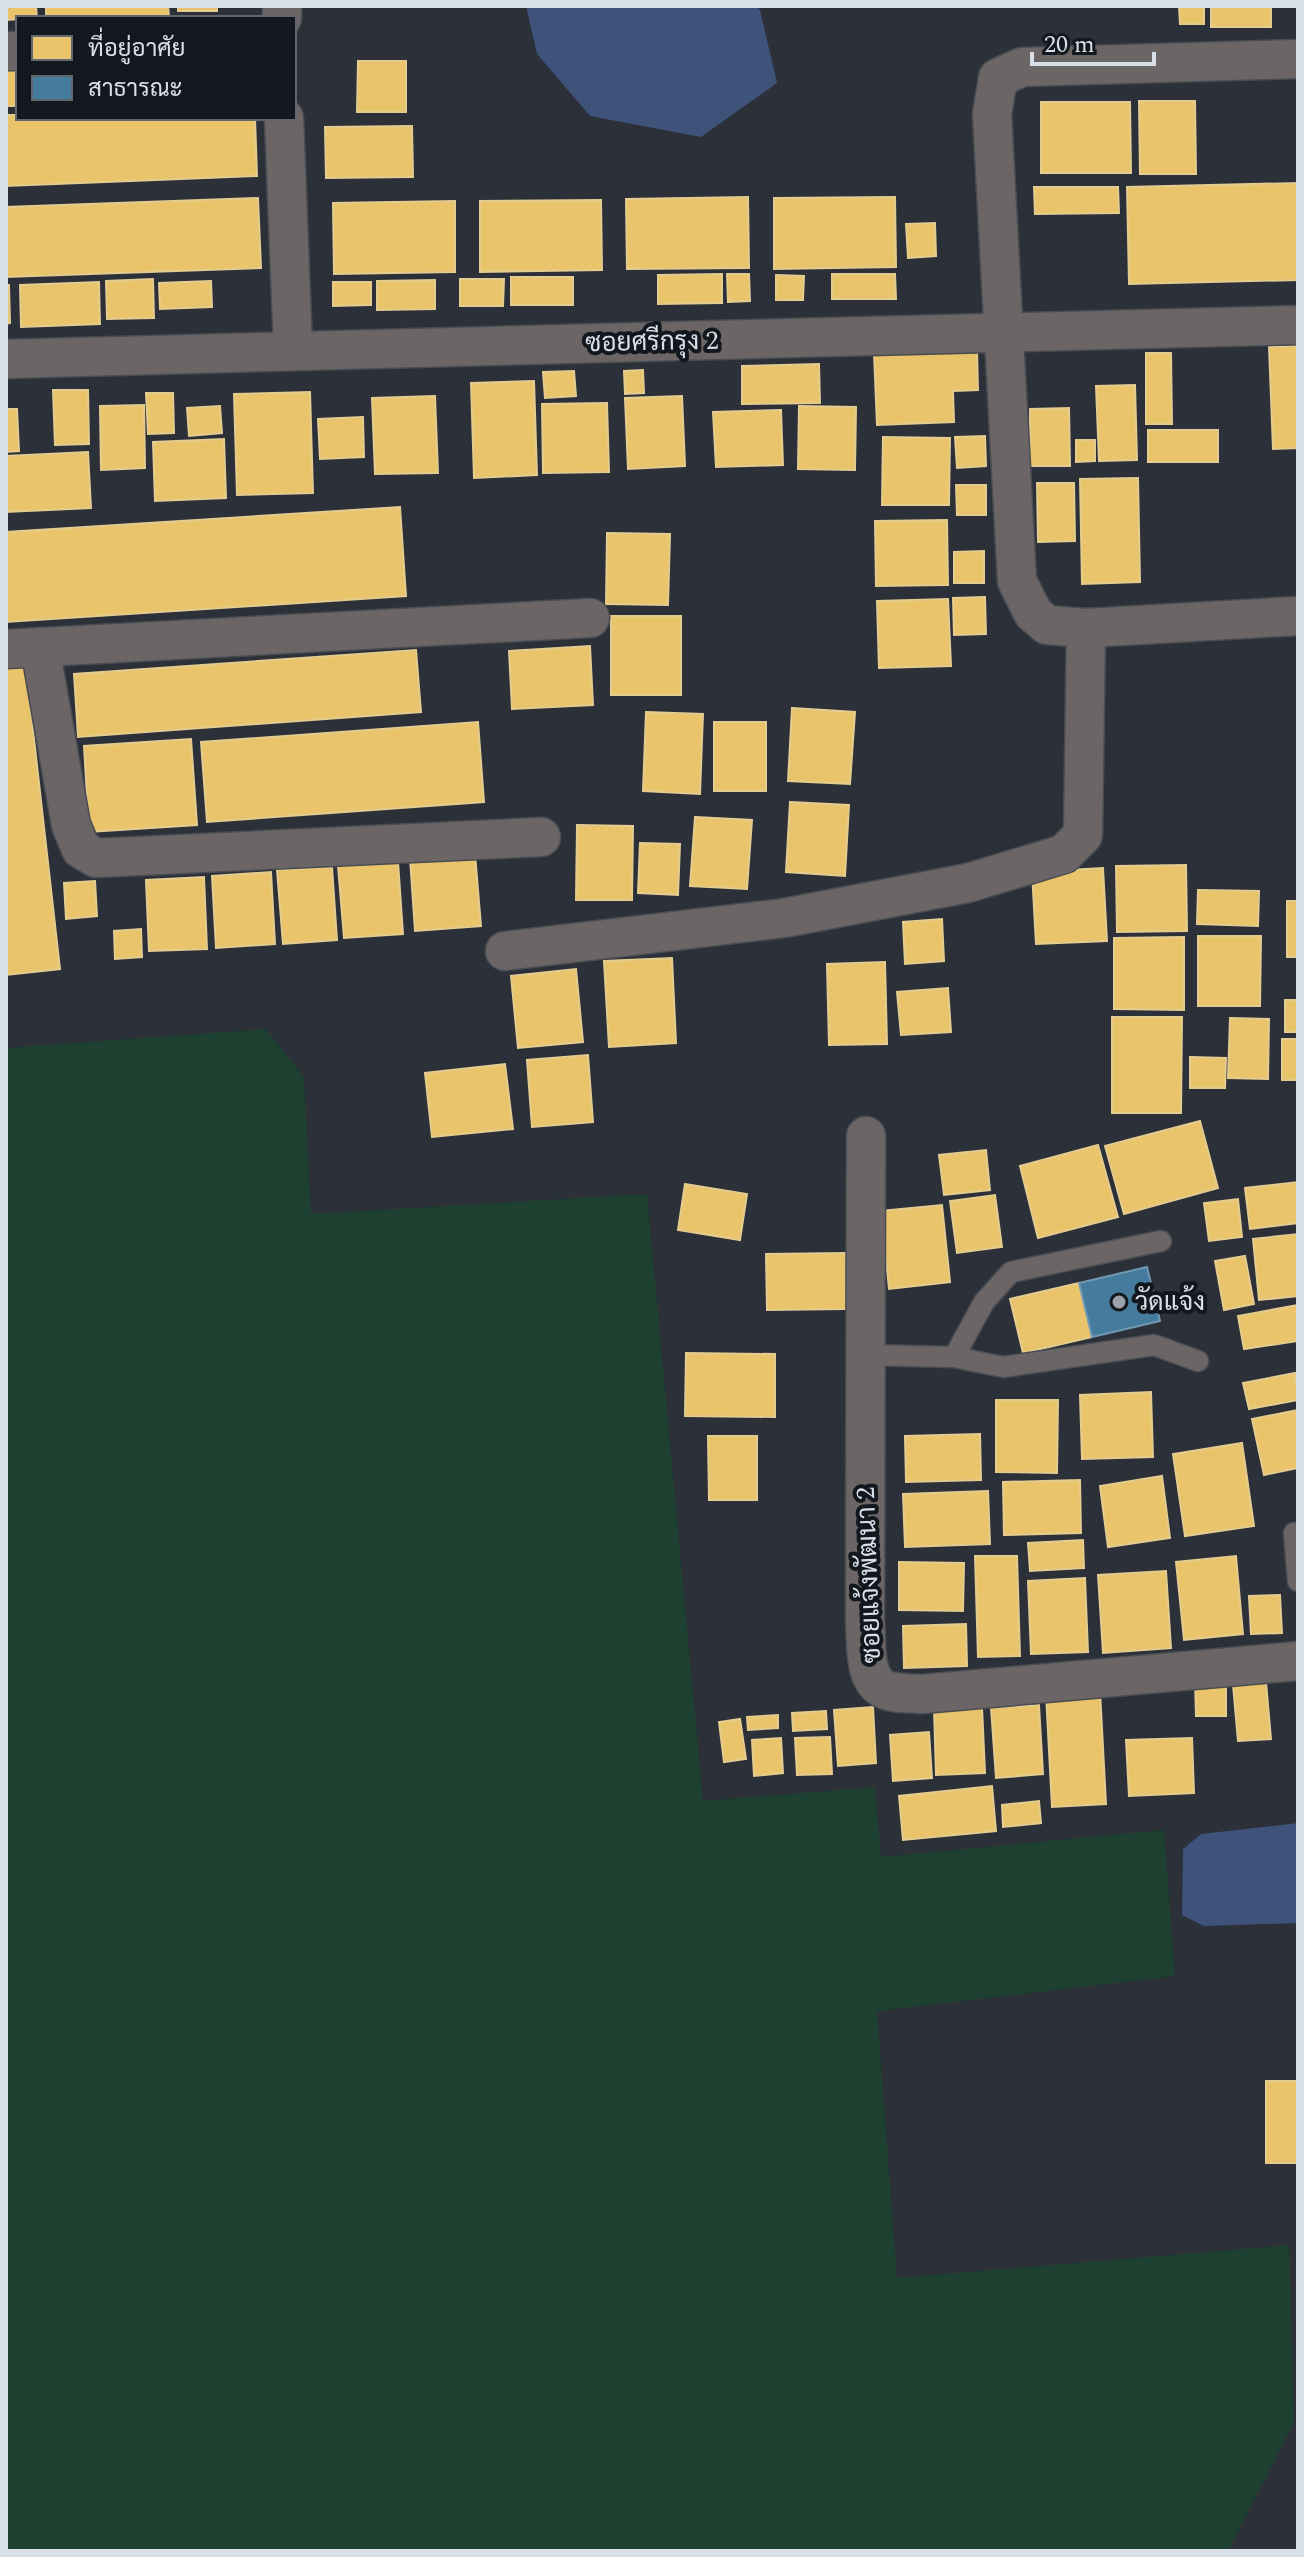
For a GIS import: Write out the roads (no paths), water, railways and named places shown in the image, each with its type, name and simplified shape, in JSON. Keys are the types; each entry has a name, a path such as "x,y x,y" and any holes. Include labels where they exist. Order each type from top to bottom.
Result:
{"street":[{"path":"1298,59 1022,67 998,78 992,114 1017,581 1033,613 1047,625 1086,628 1298,616"},
{"path":"284,120 293,349"},
{"name":"ซอยศรีกรุง 2","path":"6,359 293,349 1005,335 1298,325"},
{"path":"541,837 96,858 81,849 71,825 23,648 590,618"},
{"path":"505,951 784,918 968,883 1064,854 1083,835 1086,628"},
{"name":"ซอยแจ้งพัฒนา 2","path":"866,1136 865,1621 868,1669 876,1685 889,1691 922,1694 1298,1661"}],"lane":[{"path":"954,1357 984,1302 1011,1272 1161,1241"},
{"path":"866,1355 954,1357 1003,1367 1154,1345 1198,1361"},
{"path":"1294,1533 1298,1581"}],"water":[{"path":"526,6 756,6 760,10 777,83 701,137 590,116 537,54"},
{"path":"1298,1823 1298,1923 1204,1926 1182,1915 1183,1849 1201,1834"}],"place":[{"name":"วัดแจ้ง","path":"1119,1302"}]}
